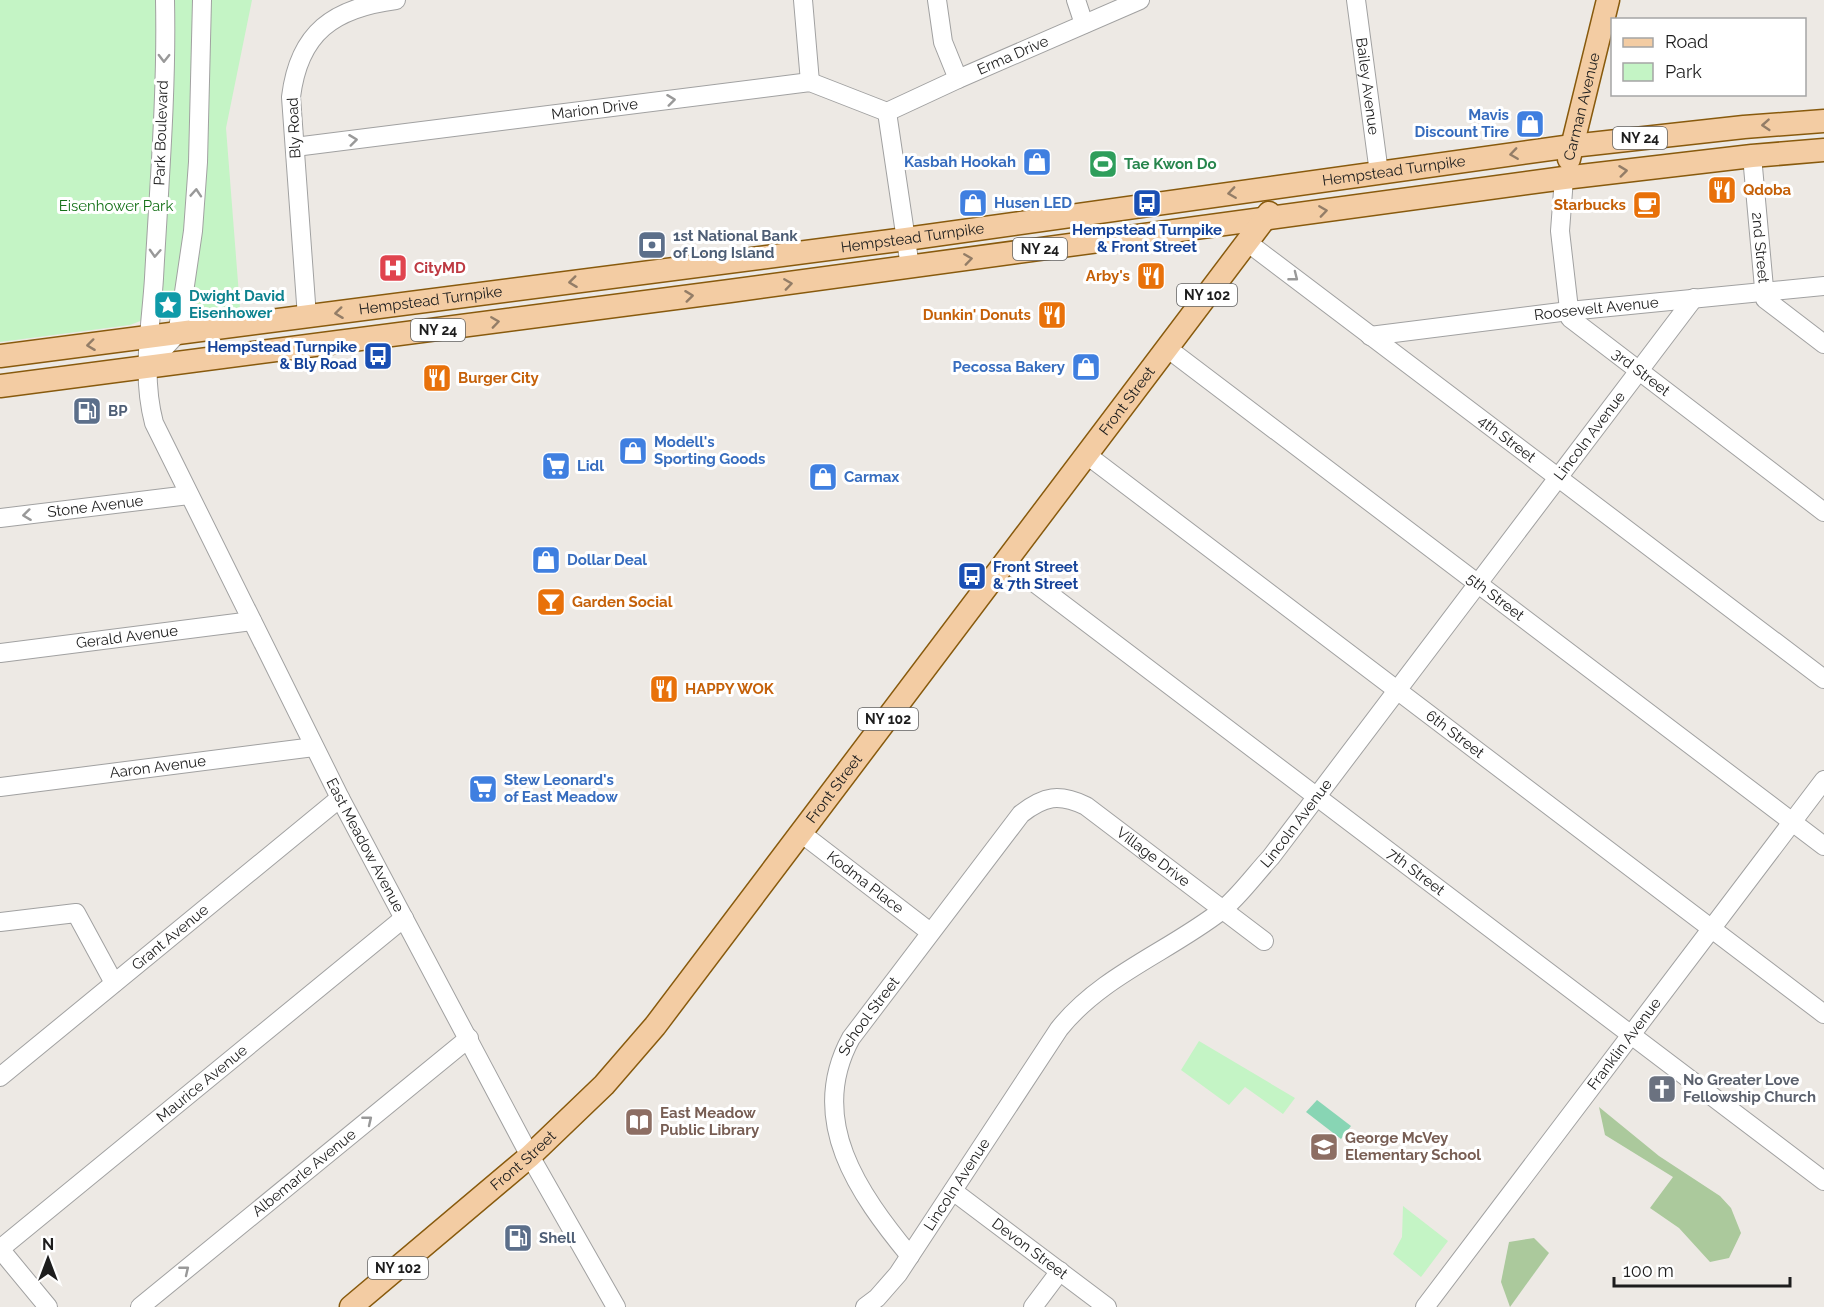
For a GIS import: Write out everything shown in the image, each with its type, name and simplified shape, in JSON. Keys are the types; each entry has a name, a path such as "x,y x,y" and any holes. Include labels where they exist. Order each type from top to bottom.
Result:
{"main road":[{"name":"Carman Avenue","path":"1564,178 1608,0"},
{"name":"Hempstead Turnpike","path":"0,356 906,239 1572,146 1744,127 1824,121"},
{"name":"Hempstead Turnpike","path":"0,386 910,267 1564,178 1824,150"},
{"name":"Front Street","path":"351,1307 530,1156 604,1085 655,1026 1289,185"}],"street":[{"name":"Park Boulevard","path":"149,337 163,101 165,0"},
{"path":"146,368 177,334 194,219 202,57 202,0"},
{"name":"Bly Road","path":"307,317 291,97 294,76 311,40 325,25 353,8 370,3 396,0"},
{"path":"803,0 810,82"},
{"path":"937,0 943,42 958,79"},
{"path":"1076,0 1084,24"},
{"name":"Erma Drive","path":"887,112 1140,0"},
{"name":"Bailey Avenue","path":"1356,0 1379,173"},
{"name":"Marion Drive","path":"295,147 810,82 887,112"},
{"path":"887,112 910,267"},
{"name":"2nd Street","path":"1752,156 1765,299 1824,344"},
{"path":"1564,178 1560,231 1569,311"},
{"name":"4th Street","path":"1247,242 1824,679"},
{"name":"Roosevelt Avenue","path":"1370,336 1569,311 1824,286"},
{"name":"Lincoln Avenue","path":"865,1307 877,1298 910,1257 1059,1029 1074,1010 1099,990 1223,910 1270,856 1317,796 1694,298"},
{"name":"3rd Street","path":"1569,311 1570,318 1824,512"},
{"name":"East Meadow Avenue","path":"149,337 146,368 154,423 340,798 530,1156 616,1307"},
{"name":"5th Street","path":"1167,348 1824,846"},
{"name":"6th Street","path":"1087,455 1824,1014"},
{"name":"Stone Avenue","path":"0,518 189,495"},
{"name":"7th Street","path":"1007,562 1824,1182"},
{"name":"Gerald Avenue","path":"0,653 252,621"},
{"name":"Aaron Avenue","path":"0,787 314,747"},
{"name":"Franklin Avenue","path":"1425,1307 1824,780"},
{"name":"Village Drive","path":"1035,803 1054,797 1072,799 1086,806 1264,941"},
{"name":"Grant Avenue","path":"0,1077 340,798"},
{"name":"School Street","path":"910,1257 880,1220 845,1160 837,1134 834,1100 838,1070 851,1038 1005,833 1021,814 1035,803"},
{"name":"Kodma Place","path":"801,833 930,932"},
{"path":"0,922 76,912 114,983"},
{"name":"Maurice Avenue","path":"0,1249 404,918"},
{"name":"Albemarle Avenue","path":"140,1307 469,1038"},
{"name":"Devon Street","path":"953,1191 1107,1307"},
{"path":"0,1249 48,1307"},
{"path":"1033,1307 1060,1271"}],"green space":[{"name":"Eisenhower Park","path":"0,0 252,0 226,128 240,308 161,313 130,325 0,342"},
{"path":"1199,1041 1295,1098 1283,1114 1245,1087 1229,1105 1181,1070"},
{"path":"1317,1100 1351,1126 1341,1139 1306,1112"},
{"path":"1599,1107 1659,1156 1720,1196 1731,1208 1741,1233 1729,1258 1710,1262 1679,1228 1650,1208 1673,1177 1605,1135"},
{"path":"1403,1206 1448,1241 1421,1277 1393,1254 1402,1237"},
{"path":"1534,1238 1549,1253 1510,1307 1501,1282 1509,1242"}],"place":[{"name":"Mavis Discount Tire","path":"1530,124"},
{"name":"Kasbah Hookah","path":"1037,162"},
{"name":"Tae Kwon Do","path":"1103,164"},
{"name":"Qdoba","path":"1722,190"},
{"name":"Husen LED","path":"973,203"},
{"name":"Hempstead Turnpike & Front Street","path":"1147,203"},
{"name":"Starbucks","path":"1647,205"},
{"name":"1st National Bank of Long Island","path":"652,245"},
{"name":"CityMD","path":"393,268"},
{"name":"Arby's","path":"1151,276"},
{"name":"Dwight David Eisenhower","path":"168,305"},
{"name":"Dunkin' Donuts","path":"1052,315"},
{"name":"Hempstead Turnpike & Bly Road","path":"378,356"},
{"name":"Pecossa Bakery","path":"1086,367"},
{"name":"Burger City","path":"437,378"},
{"name":"BP","path":"87,411"},
{"name":"Modell's Sporting Goods","path":"633,451"},
{"name":"Lidl","path":"556,466"},
{"name":"Carmax","path":"823,477"},
{"name":"Dollar Deal","path":"546,560"},
{"name":"Front Street & 7th Street","path":"972,576"},
{"name":"Garden Social","path":"551,602"},
{"name":"HAPPY WOK","path":"664,689"},
{"name":"Stew Leonard's of East Meadow","path":"483,789"},
{"name":"No Greater Love Fellowship Church","path":"1662,1089"},
{"name":"East Meadow Public Library","path":"639,1122"},
{"name":"George McVey Elementary School","path":"1324,1147"},
{"name":"Shell","path":"518,1238"}]}
